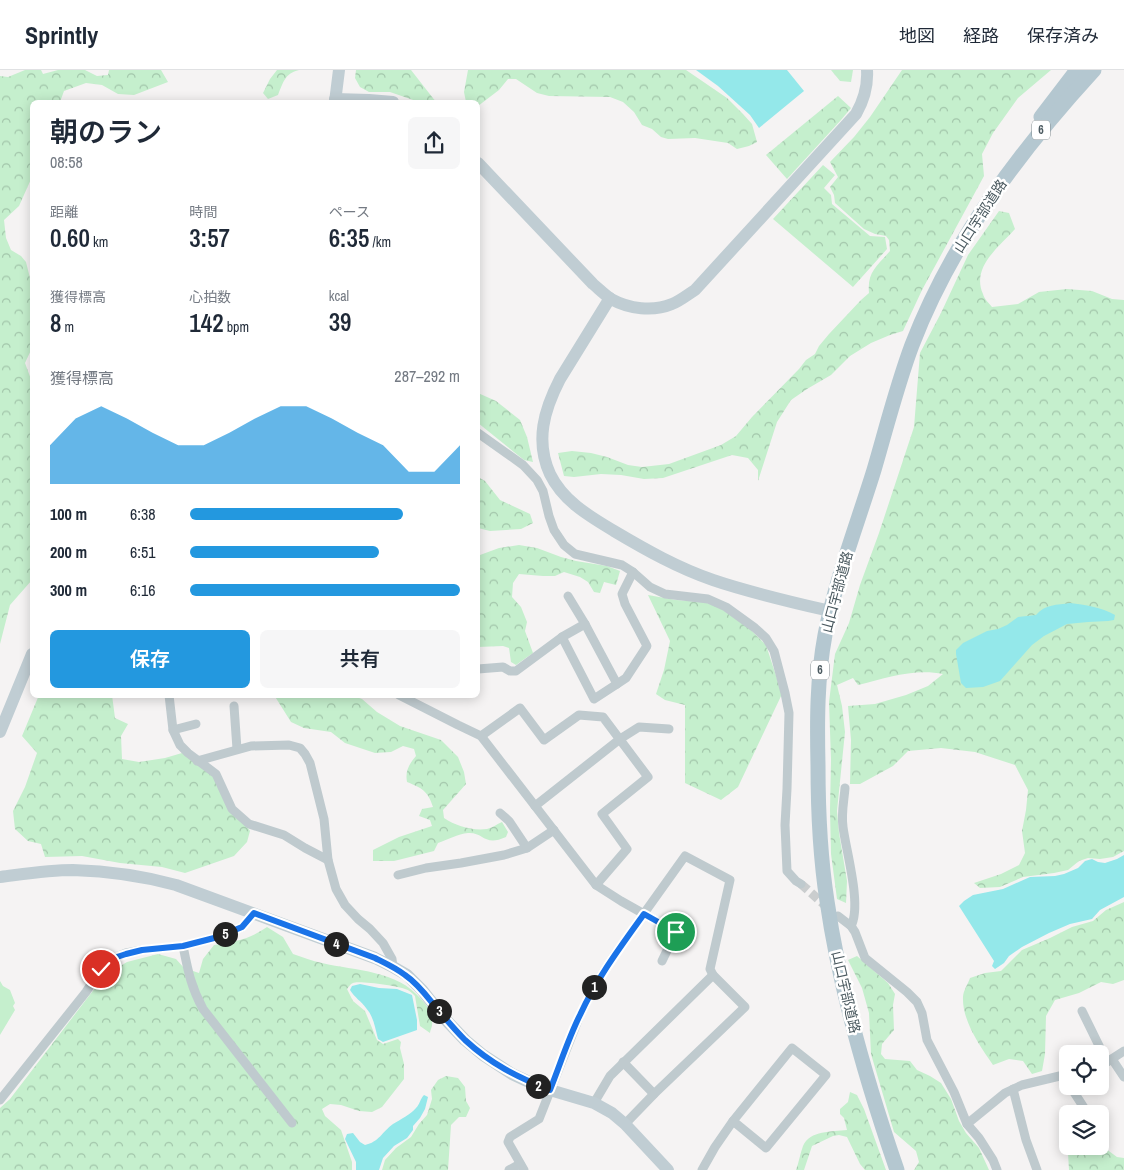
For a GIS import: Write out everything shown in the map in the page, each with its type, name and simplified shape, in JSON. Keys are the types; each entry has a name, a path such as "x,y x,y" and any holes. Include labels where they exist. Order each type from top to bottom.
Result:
{"main road":[{"path":"993,194 1004,166 1077,70"},
{"name":"山口宇部道路","path":"897,1170 848,1008 832,936 825,890 818,816 817,705 823,646 840,573 870,483 911,347 934,293 967,233 993,194 1040,131 1094,70"}],"street":[{"path":"335,100 339,70"},
{"path":"480,165 593,284 610,298 628,306 653,308 671,305 694,290 856,114 865,93 867,70"},
{"path":"610,298 560,379 545,414 542,438 543,450 550,474 556,484 580,510 644,549 678,566 711,580 830,611"},
{"path":"480,434 523,465 537,480 543,491 548,516 554,530 564,545 575,554 622,565 650,587 665,594 708,600 726,607 766,638 774,651 786,693 789,713 785,825 787,872 801,884"},
{"path":"562,637 594,700 626,678 647,646 625,604 622,594 633,572"},
{"path":"568,596 617,684"},
{"path":"480,669 503,667 510,671 516,670 562,637 585,624"},
{"path":"0,732 30,659"},
{"path":"169,698 174,730 180,745 197,761 216,774 232,809 250,824 284,835 328,860"},
{"path":"405,698 481,736 596,885 676,932 662,961"},
{"path":"234,706 237,749"},
{"path":"481,736 520,708 544,740 580,715 604,718 648,777 602,814 627,849 596,885"},
{"path":"174,730 196,724"},
{"path":"535,806 639,727 669,730"},
{"path":"197,761 251,746 289,745 300,748 310,763 324,820 328,860 336,890 345,905 383,943 392,958 393,967"},
{"path":"846,788 842,817 855,912 854,921 851,926"},
{"path":"500,813 509,821 527,848"},
{"path":"398,875 426,868 504,855 527,848 554,830"},
{"path":"509,1170 522,1167 508,1142 510,1137 539,1120 580,1015 597,982 685,856 730,880 710,969 713,976 745,1007 625,1124"},
{"path":"0,877 46,871 73,870 152,878 176,885 375,958 406,975 422,990 459,1034 484,1055 512,1074 550,1090 594,1103 612,1113 625,1124 668,1170"},
{"path":"0,1100 86,992 101,969 114,958 142,950 183,946 218,937 242,927 254,913"},
{"path":"838,916 851,926 866,958 917,1002 922,1013 927,1040 954,1092 967,1124 979,1138 997,1170"},
{"path":"183,946 189,978 195,995 203,1009 292,1123"},
{"path":"594,1103 610,1076 713,976"},
{"path":"1082,1012 1098,1045"},
{"path":"702,1170 733,1121 792,1048 826,1075 766,1148 733,1121"},
{"path":"1109,1060 1124,1051"},
{"path":"624,1062 654,1094"},
{"path":"1109,1064 1124,1077"},
{"path":"967,1124 1005,1093 1022,1086 1059,1079"},
{"path":"1014,1089 1026,1140 1037,1170"}],"green space":[{"path":"25,70 41,70 43,74 58,70 85,70 97,76 108,75 109,70 161,70 168,82 134,95 118,94 102,85 86,83 64,91 61,100 30,100 30,181 19,206 4,220 6,238 11,250 21,256 26,262 30,278 30,352 25,363 30,377 30,582 10,605 0,644 0,76 8,77"},
{"path":"277,70 299,70 294,71 288,76 278,95 268,99 263,93"},
{"path":"356,70 411,70 434,100 413,100 390,92 369,92 360,87 355,78"},
{"path":"468,70 686,70 727,98 743,114 752,124 757,142 737,149 728,143 695,138 668,139 661,137 652,129 642,125 634,112 623,102 610,97 549,96 537,93 516,79 508,79 499,90 480,104 480,100 466,100 464,92"},
{"path":"831,70 853,70 851,82 840,81"},
{"path":"902,70 1051,70 1018,98 993,133 982,154 984,176 922,290 903,331 871,343 850,356 831,375 791,400 777,422 758,481 758,470 748,458 732,455 663,478 644,479 601,474 574,477 564,476 558,453 572,451 591,453 628,465 642,467 669,464 721,445 736,436 806,360 815,354 829,334 869,293 871,274 890,251 889,240 886,236 864,229 835,203 830,187 838,177 830,162 870,117"},
{"path":"838,96 851,108 787,179 766,155"},
{"path":"823,165 835,175 824,188 831,195 832,204 870,236 885,237 887,249 853,287 773,219"},
{"path":"999,211 1009,213 1015,229 988,258 981,275 980,284 985,299 992,307 1018,304 1039,292 1067,289 1092,291 1112,299 1124,300 1124,851 1113,857 1088,858 1079,861 1068,870 1023,877 1000,887 980,888 974,883 1001,874 1019,865 1025,853 1022,831 1028,790 1015,765 975,752 941,748 908,751 893,766 860,784 850,784 851,740 848,706 875,704 906,695 928,686 943,674 932,672 911,673 858,685 853,678 837,685 845,732 837,811 847,881 846,903 837,899 831,854 829,702 835,654 849,623 860,585 914,427 920,353 968,255"},
{"path":"480,394 496,401 520,420 527,437 533,462 524,460 480,425"},
{"path":"480,478 485,481 500,500 530,514 533,523 521,529 490,531 480,528"},
{"path":"519,545 537,548 561,557 607,566 620,571 616,585 604,582 600,593 594,592 588,582 580,577 564,572 555,576 519,574 513,583 512,597 521,607 527,622 525,631 533,653 516,665 511,662 509,648 503,646 480,647 480,555 499,548"},
{"path":"648,595 704,602 723,608 745,624 766,645 782,694 738,787 721,800 685,783 685,705 665,700 656,694 664,670 670,641"},
{"path":"38,698 112,698 115,718 128,724 121,736 122,759 139,762 182,753 213,773 219,787 250,831 247,842 234,856 185,873 162,867 120,863 82,856 45,857 41,844 28,841 15,829 13,811 25,787 37,753 22,736"},
{"path":"276,698 359,698 400,726 441,740 458,757 466,784 443,810 444,818 459,826 470,829 489,828 502,822 508,832 506,837 499,840 489,840 473,833 468,833 438,843 434,851 394,861 373,861 373,850 399,837 432,826 430,820 419,816 422,809 433,807 429,797 420,788 407,782 408,768 416,756 414,749 403,746 391,752 375,753 345,743 331,732 304,728 291,722"},
{"path":"1124,902 1124,980 1113,984 1101,982 1079,993 1055,1000 1046,1016 1045,1054 1042,1071 1032,1074 1023,1061 1009,1059 993,1065 973,1033 965,1015 963,995 970,978 985,973 1001,971 1022,950 1072,927 1093,921 1106,910"},
{"path":"267,927 283,937 293,954 318,962 375,973 400,982 421,999 430,1012 432,1023 430,1033 420,1026 415,996 408,990 362,982 352,983 347,989 353,1001 365,1011 377,1040 383,1044 398,1039 401,1042 400,1048 404,1064 404,1079 382,1107 372,1112 330,1104 322,1109 325,1116 341,1130 352,1162 352,1170 0,1170 0,1108 10,1099 105,975 127,962 158,954 176,959 184,968 199,973 203,959 214,945 254,935"},
{"path":"857,956 888,983 895,994 893,1005 894,1030 882,1044 881,1054 885,1059 910,1061 917,1070 941,1083 951,1099 959,1121 966,1133 979,1148 989,1170 914,1170 919,1162 916,1151 894,1132 871,1054 869,1013 862,988 848,960"},
{"path":"0,981 3,986 10,990 15,1003 13,1006 15,1010 0,1035"},
{"path":"446,1076 458,1078 465,1087 466,1101 470,1108 466,1117 459,1117 451,1125 448,1170 382,1170 385,1160 396,1148 411,1137 427,1115 432,1099 431,1090 438,1080"},
{"path":"850,1092 857,1095 864,1109 886,1170 865,1170 860,1164 847,1137 839,1135 812,1146 804,1170 796,1170 803,1146 811,1137 816,1134 847,1130 844,1118 840,1114 840,1109 848,1102"},
{"path":"1109,1151 1117,1157 1124,1158 1124,1170 1069,1170 1068,1155 1109,1155"}],"water":[{"path":"696,70 787,70 804,91 759,128 750,115 718,86"},
{"path":"1070,603 1104,610 1115,615 1114,620 1067,624 1044,636 1032,645 1000,681 983,687 966,688 961,683 956,650 963,643 987,631 1007,625 1018,617 1036,615 1047,607"},
{"path":"1124,855 1124,897 1100,910 1092,919 1070,924 1022,947 995,969 992,966 994,961 959,906 973,895 1003,889 1030,877 1064,874 1078,868 1085,861 1092,859 1105,863"},
{"path":"360,984 397,989 412,995 417,1030 383,1042 378,1039 371,1015 350,990 352,986"},
{"path":"424,1095 428,1097 425,1109 413,1126 413,1130 407,1138 394,1146 383,1158 379,1170 356,1170 356,1162 345,1139 347,1134 353,1133 365,1145 374,1142 389,1127 414,1110"}],"tunnel":[{"path":"801,884 828,908"}],"route":[{"path":"101,969 114,958 126,954 142,950 183,946 218,937 242,927 254,913 375,958 393,967 406,975 422,990 465,1040 484,1055 512,1074 550,1090 580,1015 597,982 644,914 676,932"}]}
